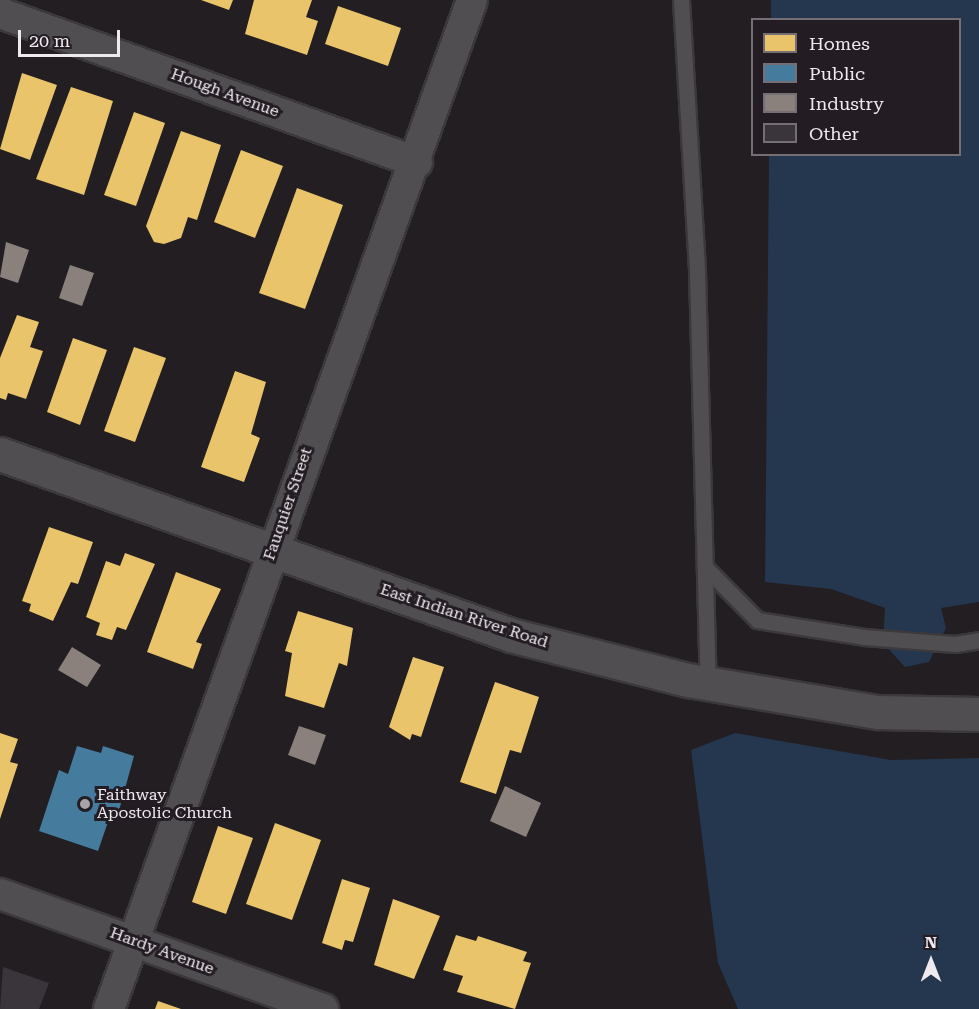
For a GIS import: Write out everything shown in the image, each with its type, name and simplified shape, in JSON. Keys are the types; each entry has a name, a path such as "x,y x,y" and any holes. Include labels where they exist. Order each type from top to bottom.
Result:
{"street":[{"name":"Fauquier Street","path":"110,1009 272,551 417,162 472,0"},
{"name":"Hough Avenue","path":"0,13 417,162"},
{"name":"East Indian River Road","path":"0,454 511,635 708,683 878,712 979,714"},
{"name":"Hardy Avenue","path":"0,894 323,1009"}],"lane":[{"path":"681,0 697,271 708,683"},
{"path":"705,567 757,620 864,637 955,644 979,640"}],"water":[{"path":"771,0 979,0 979,602 941,608 946,628 929,662 905,667 883,643 885,608 831,589 765,582 769,156 961,156 961,18 771,18"},
{"path":"735,733 891,760 979,758 979,1009 738,1009 718,963 691,750"}],"building: Homes":[{"path":"201,0 233,0 229,10"},
{"path":"254,0 312,0 306,17 318,21 307,55 245,34"},
{"path":"338,6 401,28 388,66 325,44"},
{"path":"22,73 57,85 30,160 0,149"},
{"path":"71,87 113,101 84,195 36,179"},
{"path":"134,112 165,123 136,206 104,195"},
{"path":"181,131 221,145 197,220 188,217 181,238 164,244 154,242 146,226"},
{"path":"241,150 283,166 255,238 214,222"},
{"path":"297,188 343,205 305,309 259,293"},
{"path":"17,315 39,322 30,347 43,351 26,399 8,393 6,400 0,398 0,358"},
{"path":"73,338 107,350 80,425 47,412"},
{"path":"134,347 166,358 135,442 104,431"},
{"path":"235,371 266,382 251,434 260,438 244,482 201,467"},
{"path":"49,527 93,542 78,584 71,582 53,621 29,611 31,604 22,601"},
{"path":"125,553 155,564 126,630 117,627 112,640 96,635 100,623 86,617 106,561 120,566"},
{"path":"176,572 221,589 196,642 202,644 193,669 147,652"},
{"path":"298,611 353,628 347,666 339,663 324,708 285,696 292,653 285,651"},
{"path":"413,657 444,667 421,737 412,734 410,740 389,727"},
{"path":"495,682 539,697 521,753 510,750 496,794 460,782"},
{"path":"0,733 18,739 10,762 18,764 0,819"},
{"path":"275,823 321,840 292,920 246,904"},
{"path":"218,826 253,838 226,914 192,902"},
{"path":"342,879 370,888 353,942 345,940 342,950 322,943"},
{"path":"393,899 440,916 414,979 374,965"},
{"path":"456,935 476,941 478,936 527,952 523,961 531,963 515,1009 457,992 463,976 443,970"},
{"path":"158,1001 181,1009 155,1009"}],"building: Public":[{"name":"Faithway Apostolic Church","path":"77,746 101,753 103,746 134,756 117,818 110,816 98,851 39,831 59,770 68,774"}],"building: Industry":[{"path":"6,242 29,250 18,283 0,277"},
{"path":"70,265 94,273 82,306 59,298"},
{"path":"72,647 101,665 87,687 58,670"},
{"path":"299,726 326,735 315,765 288,755"},
{"path":"505,786 541,803 526,837 490,821"}],"building: Other":[{"path":"3,967 49,983 39,1009 0,1009"}],"place":[{"name":"Faithway Apostolic Church","path":"85,804"}]}
